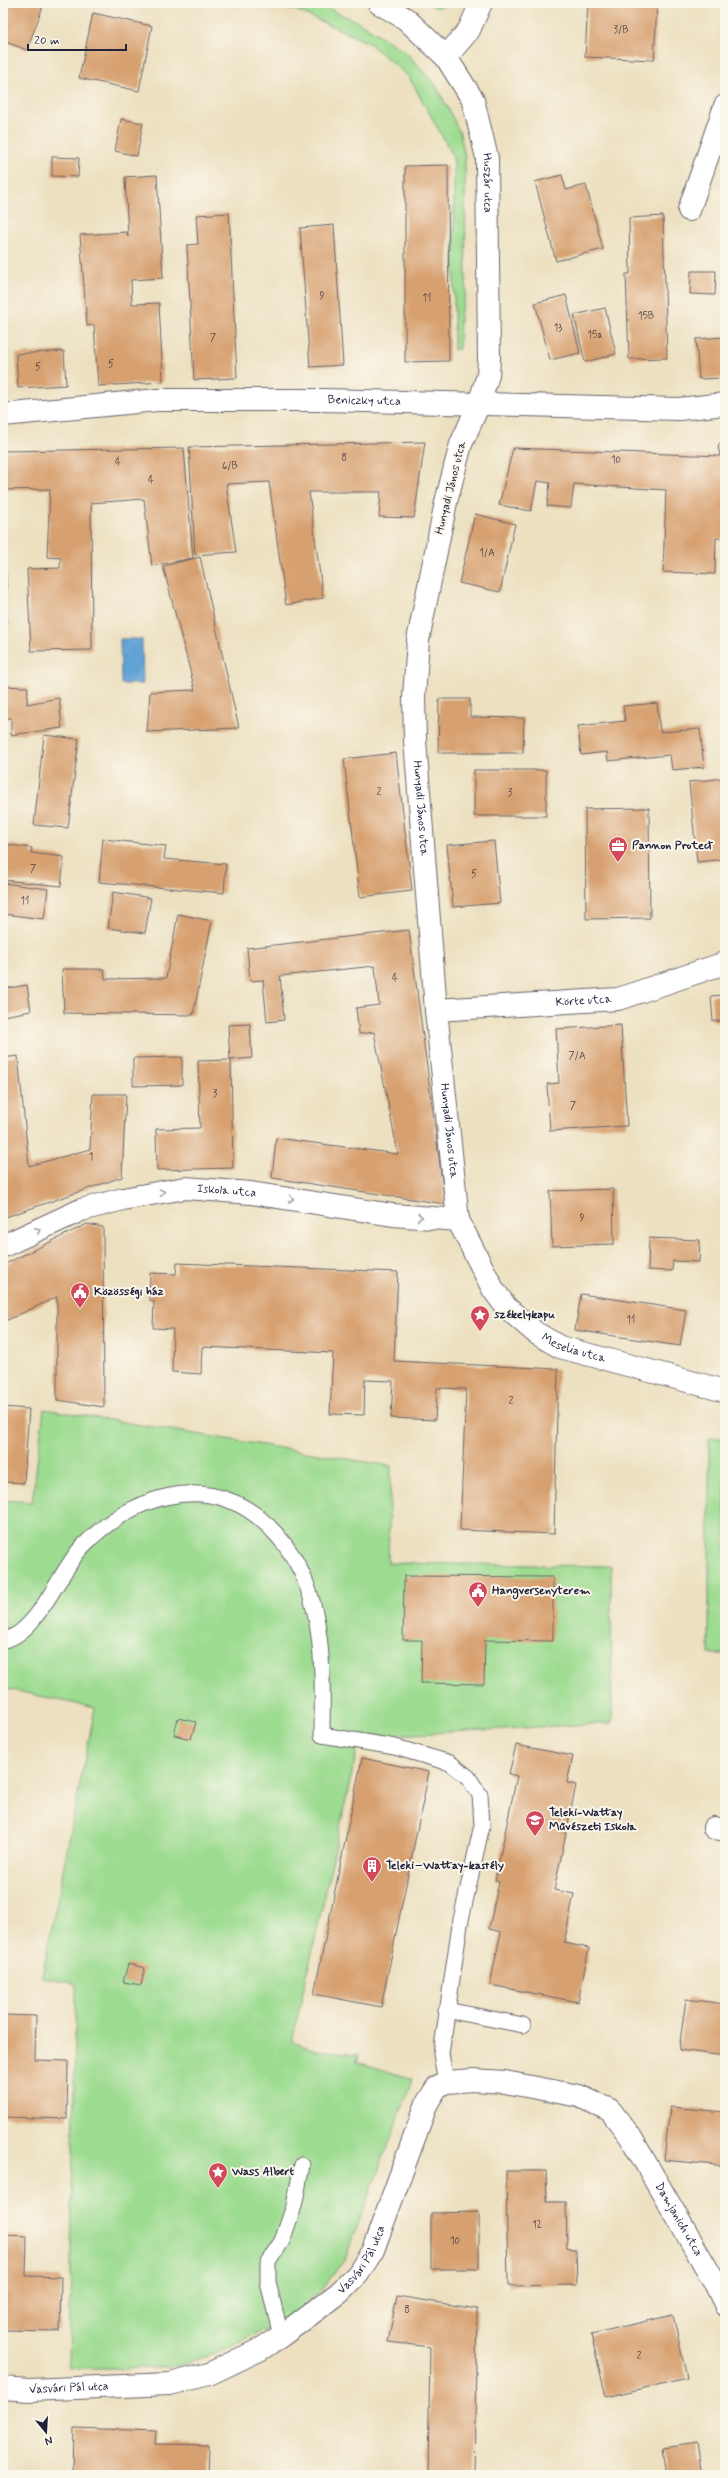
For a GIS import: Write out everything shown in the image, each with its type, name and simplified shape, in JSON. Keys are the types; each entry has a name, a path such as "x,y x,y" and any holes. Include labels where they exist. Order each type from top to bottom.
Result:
{"street":[{"name":"Huszár utca","path":"379,3 406,19 446,57 473,100 487,158 489,359 488,375 479,404"},
{"path":"446,57 469,30 481,3"},
{"path":"689,210 725,106"},
{"name":"Beniczky utca","path":"3,415 157,400 479,404 555,408 679,409 725,404"},
{"name":"Hunyadi János utca","path":"458,1220 436,1010 415,740 416,676 418,640 446,502 461,444 479,404"},
{"name":"Körte utca","path":"436,1010 618,999 725,963"},
{"name":"Iskola utca","path":"3,1246 81,1210 123,1199 185,1188 251,1193 393,1215 458,1220"},
{"name":"Meselia utca","path":"458,1220 493,1289 516,1318 536,1333 560,1347 725,1390"},
{"name":"Damjanich utca","path":"446,2082 458,2080 505,2082 579,2096 610,2110 630,2136 720,2279 725,2304"},
{"name":"Vasvári Pál utca","path":"3,2388 29,2390 170,2384 209,2374 261,2349 281,2336 339,2294 358,2274 373,2250 426,2103 437,2087 446,2082"}],"lane":[{"path":"3,1640 8,1639 29,1625 82,1547 115,1520 156,1498 191,1492 221,1496 245,1507 274,1530 290,1550 308,1584 321,1635 322,1735 395,1747 450,1763 468,1777 480,1795 482,1805 482,1825 460,1924 446,2010 441,2054 446,2082"},
{"path":"446,2010 523,2025"},
{"path":"281,2336 268,2282 268,2262 282,2241 294,2206 302,2165"}],"green space":[{"path":"317,3 362,24 407,53 436,86 460,133 465,157 466,294 460,314 459,349 454,350 454,164 452,154 409,77 369,43 296,10 236,4"},
{"path":"426,3 454,3 437,8"},
{"path":"44,1409 391,1466 388,1563 611,1566 612,1723 360,1737 292,2042 316,2050 359,2054 357,2062 413,2079 345,2259 326,2284 299,2312 212,2355 166,2368 69,2368 76,1984 42,1977 95,1708 3,1688 3,1500 32,1502"},
{"path":"709,1438 725,1438 725,1654 709,1654"}],"water":[{"path":"120,639 142,639 143,684 121,684"}],"building":[{"path":"3,3 44,3 27,50 3,41"},
{"path":"588,3 657,3 654,60 585,57"},
{"path":"93,13 152,26 139,91 79,78"},
{"path":"121,119 143,123 137,156 115,151"},
{"path":"52,157 79,158 78,177 52,176"},
{"path":"448,165 449,361 405,362 405,166"},
{"path":"157,175 163,278 131,280 132,304 159,303 163,382 98,386 94,325 87,326 80,235 127,232 128,237 125,177"},
{"path":"562,175 566,190 586,185 603,249 556,261 535,182"},
{"path":"229,213 237,378 194,380 187,245 198,244 196,215"},
{"path":"663,216 667,358 629,359 626,274 630,274 629,218"},
{"path":"334,225 343,365 310,367 300,228"},
{"path":"691,271 716,271 715,295 690,294"},
{"path":"566,295 580,353 550,360 535,303"},
{"path":"605,308 616,354 585,362 574,315"},
{"path":"725,337 725,378 699,379 696,339"},
{"path":"64,351 66,385 18,388 16,354"},
{"path":"425,442 414,518 379,517 381,492 309,492 323,598 286,605 269,482 226,484 236,552 195,555 189,447"},
{"path":"725,443 725,539 716,538 715,574 663,572 666,490 574,484 571,508 547,506 550,483 537,481 531,511 499,505 513,448 720,456 718,445"},
{"path":"184,448 193,558 152,566 144,499 91,503 92,650 31,651 27,569 60,568 61,558 47,557 50,489 3,490 3,451"},
{"path":"475,514 515,524 500,592 459,583"},
{"path":"200,557 239,728 147,732 150,692 195,690 163,566"},
{"path":"3,560 6,575 6,643 3,643"},
{"path":"3,686 28,687 27,704 59,698 62,728 11,735 11,718 3,718"},
{"path":"439,699 470,699 470,717 524,718 523,753 438,753"},
{"path":"657,703 660,732 700,729 704,767 672,770 670,755 608,761 607,752 581,755 578,726 625,721 623,706"},
{"path":"44,735 79,739 68,828 34,825"},
{"path":"396,753 412,891 360,897 344,759"},
{"path":"474,770 546,770 546,816 474,816"},
{"path":"725,778 725,859 697,862 689,782"},
{"name":"Pannon Protect","path":"649,808 650,918 586,919 585,809"},
{"path":"103,839 166,846 164,859 226,864 224,893 99,882"},
{"path":"494,841 500,903 453,907 447,845"},
{"path":"3,844 32,848 31,853 64,857 61,886 3,880"},
{"path":"3,883 48,889 44,919 3,914"},
{"path":"113,892 151,898 145,933 108,928"},
{"path":"178,914 212,921 193,1015 64,1013 62,969 104,969 105,979 166,978"},
{"path":"409,930 445,1204 272,1178 276,1138 398,1154 374,1032 359,1034 356,1008 379,1005 375,966 280,976 284,1020 267,1022 263,980 250,981 247,948"},
{"path":"27,985 31,1011 3,1016 3,989"},
{"path":"725,995 725,1021 713,1021 711,996"},
{"path":"250,1024 252,1058 230,1060 228,1025"},
{"path":"621,1025 627,1126 550,1131 547,1084 559,1083 556,1029"},
{"path":"18,1056 29,1166 90,1149 93,1094 126,1094 122,1177 3,1218 3,1058"},
{"path":"182,1057 182,1085 133,1086 133,1058"},
{"path":"231,1060 233,1168 157,1170 156,1129 200,1128 198,1061"},
{"path":"613,1189 614,1244 552,1246 550,1191"},
{"name":"Közösségi ház","path":"87,1224 103,1227 104,1407 57,1400 57,1297 3,1322 3,1265"},
{"path":"649,1238 700,1240 699,1262 673,1261 672,1271 648,1270"},
{"path":"177,1263 398,1272 394,1361 558,1369 554,1534 460,1530 466,1389 437,1388 435,1420 391,1418 393,1381 365,1380 364,1415 330,1414 333,1353 202,1347 201,1374 172,1372 173,1329 153,1328 154,1302 149,1299 150,1273 176,1274"},
{"path":"581,1294 686,1310 680,1346 575,1330"},
{"path":"3,1407 29,1409 24,1483 3,1482"},
{"name":"Hangversenyterem","path":"404,1576 553,1577 553,1641 485,1640 484,1684 421,1683 422,1640 403,1640"},
{"path":"178,1718 196,1722 191,1739 174,1735"},
{"name":"Teleki-Wattay Művészeti Iskola","path":"516,1745 573,1756 567,1783 576,1785 554,1890 574,1894 564,1943 589,1948 578,2002 490,1985 501,1932 489,1929 499,1881 495,1880 517,1776 509,1774"},
{"name":"Teleki–Wattay-kastély","path":"362,1758 429,1772 381,2007 314,1994"},
{"path":"128,1964 145,1968 141,1985 123,1982"},
{"path":"686,1999 725,2004 725,2056 679,2050"},
{"path":"3,2015 36,2016 35,2060 68,2061 67,2119 3,2117"},
{"path":"670,2107 725,2112 725,2166 664,2160"},
{"path":"506,2171 546,2171 547,2202 566,2202 567,2247 576,2250 577,2285 508,2286"},
{"path":"479,2212 479,2269 431,2269 431,2213"},
{"path":"3,2235 27,2236 26,2276 61,2277 60,2331 3,2330"},
{"path":"397,2296 477,2309 474,2475 428,2475 430,2347 388,2342"},
{"path":"673,2315 687,2378 606,2397 591,2334"},
{"path":"74,2428 156,2431 155,2444 209,2445 208,2475 112,2475 73,2472"},
{"path":"697,2443 702,2475 667,2475 663,2448"}],"place":[{"name":"Pannon Protect","path":"618,863"},
{"name":"Közösségi ház","path":"80,1309"},
{"name":"székelykapu","path":"480,1332"},
{"name":"Hangversenyterem","path":"478,1608"},
{"name":"Teleki-Wattay Művészeti Iskola","path":"535,1837"},
{"name":"Teleki–Wattay-kastély","path":"372,1883"},
{"name":"Wass Albert","path":"218,2189"}]}
